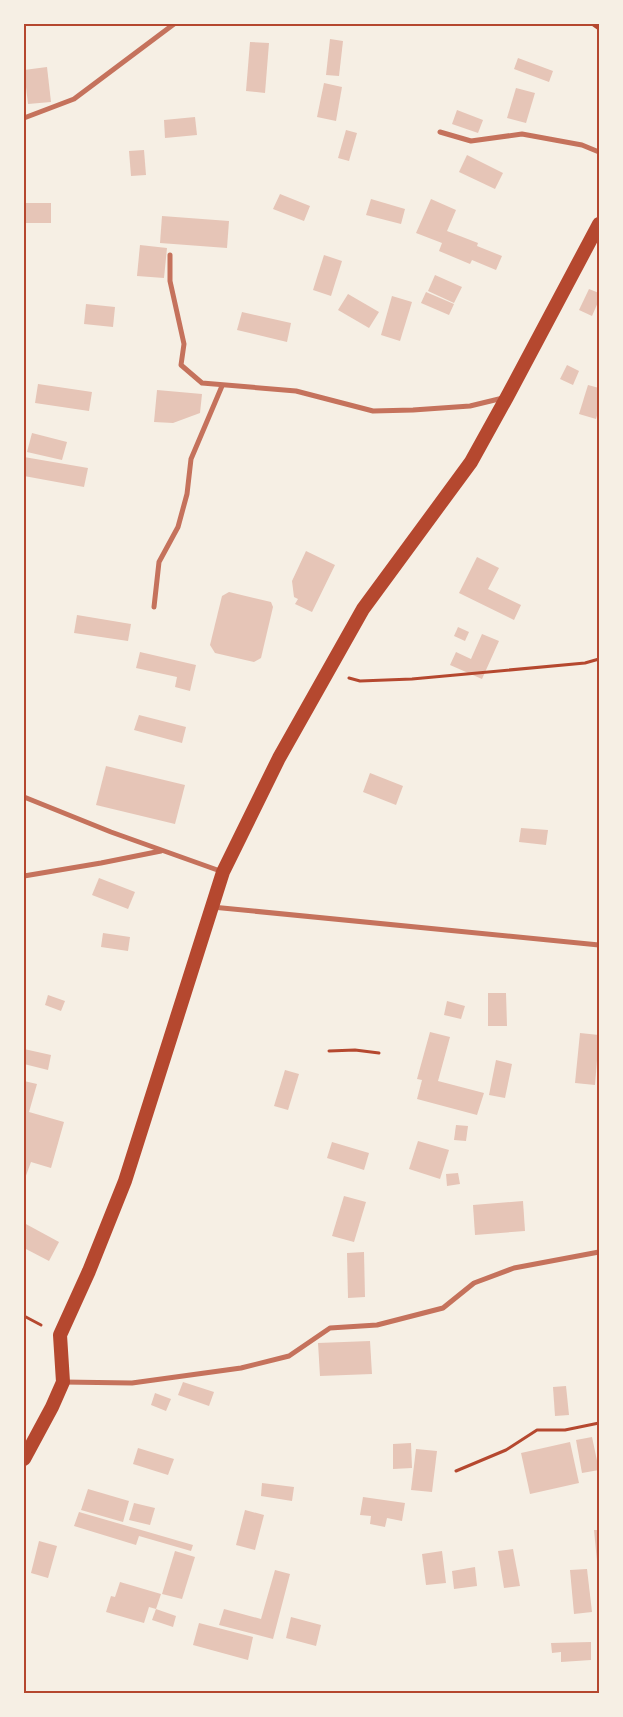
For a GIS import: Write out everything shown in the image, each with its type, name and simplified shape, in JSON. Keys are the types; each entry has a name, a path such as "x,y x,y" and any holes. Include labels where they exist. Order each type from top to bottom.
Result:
{"highway":[{"path":"24,1459 63,1382 60,1335 89,1271 125,1181 223,872 279,758 363,609 471,462 599,224"}],"street":[{"path":"24,118 74,99 174,24"},
{"path":"440,132 471,141 522,134 582,145 599,152"},
{"path":"170,255 170,281 184,344 181,365 202,383 296,392 373,411 470,406 507,397"},
{"path":"154,607 159,562 178,527 187,494 191,459 222,386"},
{"path":"24,798 111,832 223,872"},
{"path":"24,876 163,850"},
{"path":"212,907 599,945"},
{"path":"63,1382 132,1383 241,1368 289,1356 330,1328 377,1324 442,1308 474,1283 514,1268 599,1252"}],"path":[{"path":"592,24 599,30"},
{"path":"327,672 360,680 412,679 585,663 599,658"},
{"path":"329,1051 356,1050 379,1053"},
{"path":"456,1471 506,1450 537,1430 565,1430 599,1423"}],"building":[{"path":"330,39 343,41 339,76 326,75"},
{"path":"250,42 269,43 265,93 246,91"},
{"path":"518,58 553,71 549,82 514,69"},
{"path":"47,67 51,102 28,104 24,70"},
{"path":"324,83 342,87 336,121 317,117"},
{"path":"516,88 535,93 526,123 507,118"},
{"path":"457,110 483,120 478,133 452,124"},
{"path":"195,117 197,135 165,138 164,120"},
{"path":"346,130 357,133 349,161 338,158"},
{"path":"144,150 146,175 131,176 129,151"},
{"path":"467,155 503,173 495,189 459,172"},
{"path":"280,194 310,206 304,221 273,209"},
{"path":"371,199 405,209 401,224 366,215"},
{"path":"431,199 456,210 447,231 478,243 477,246 502,256 496,270 472,260 470,264 439,251 442,243 416,233"},
{"path":"24,203 51,203 51,223 24,223"},
{"path":"162,216 229,221 227,248 160,243"},
{"path":"140,245 167,248 164,278 137,276"},
{"path":"324,255 342,261 331,296 313,290"},
{"path":"435,275 462,287 454,303 428,291"},
{"path":"589,289 599,293 599,300 592,316 579,310"},
{"path":"426,292 454,304 449,315 421,303"},
{"path":"348,294 379,312 369,328 338,310"},
{"path":"392,296 412,302 400,341 381,335"},
{"path":"86,304 115,307 113,327 84,324"},
{"path":"242,312 291,323 287,342 237,330"},
{"path":"567,365 579,371 573,385 560,379"},
{"path":"38,384 92,392 89,411 35,403"},
{"path":"588,385 599,388 599,409 596,419 579,414"},
{"path":"157,390 202,394 200,413 173,423 154,422"},
{"path":"32,433 67,442 62,460 27,452"},
{"path":"24,457 88,468 84,487 24,476"},
{"path":"306,551 335,565 312,612 295,604 298,599 294,597 292,581"},
{"path":"477,557 499,568 488,589 521,605 514,620 459,593"},
{"path":"229,592 271,602 273,607 261,658 254,662 215,653 210,645 222,596"},
{"path":"77,615 131,624 128,641 74,633"},
{"path":"458,627 469,632 465,641 454,636"},
{"path":"482,634 499,641 482,679 450,665 456,652 471,659"},
{"path":"140,652 196,665 190,691 175,687 177,677 136,668"},
{"path":"139,715 186,727 182,743 134,730"},
{"path":"106,766 185,785 175,824 96,805"},
{"path":"370,773 403,786 396,805 363,792"},
{"path":"521,828 548,830 546,845 519,842"},
{"path":"99,878 135,892 128,909 92,895"},
{"path":"103,933 130,937 128,951 101,947"},
{"path":"488,993 506,993 507,1026 488,1026"},
{"path":"48,995 65,1001 61,1011 45,1005"},
{"path":"447,1001 465,1006 461,1019 444,1015"},
{"path":"430,1032 450,1037 438,1081 484,1093 477,1115 417,1099 422,1080 417,1079"},
{"path":"580,1033 599,1035 595,1085 575,1083"},
{"path":"24,1049 51,1055 48,1070 24,1064"},
{"path":"496,1060 512,1064 505,1098 489,1095"},
{"path":"285,1070 299,1074 288,1110 274,1106"},
{"path":"24,1081 37,1084 29,1112 64,1122 51,1168 31,1162 24,1181 25,1125"},
{"path":"456,1125 468,1126 466,1141 454,1140"},
{"path":"418,1141 449,1150 440,1179 409,1169"},
{"path":"332,1142 369,1153 364,1170 327,1158"},
{"path":"458,1173 460,1184 447,1186 446,1174"},
{"path":"344,1196 366,1202 354,1242 332,1236"},
{"path":"523,1201 525,1231 475,1235 473,1205"},
{"path":"24,1223 59,1242 49,1261 24,1248"},
{"path":"364,1252 365,1297 348,1298 347,1253"},
{"path":"370,1341 372,1374 320,1376 318,1343"},
{"path":"183,1382 214,1392 209,1406 178,1395"},
{"path":"566,1386 569,1415 555,1416 553,1387"},
{"path":"155,1393 171,1399 166,1411 151,1405"},
{"path":"592,1437 599,1470 582,1473 576,1440"},
{"path":"570,1442 579,1483 530,1494 521,1453"},
{"path":"411,1443 412,1468 393,1469 393,1444"},
{"path":"138,1448 174,1459 168,1475 133,1464"},
{"path":"416,1449 437,1451 432,1492 411,1490"},
{"path":"262,1483 294,1487 292,1501 261,1496"},
{"path":"88,1489 129,1501 123,1522 81,1510"},
{"path":"363,1497 405,1503 402,1521 387,1518 385,1527 370,1524 371,1516 360,1515"},
{"path":"134,1503 155,1508 150,1525 129,1520"},
{"path":"245,1510 264,1515 255,1550 236,1545"},
{"path":"79,1512 193,1545 191,1551 139,1536 136,1545 74,1526"},
{"path":"594,1530 599,1530 599,1561 597,1561"},
{"path":"39,1541 57,1546 48,1578 31,1573"},
{"path":"513,1549 520,1586 504,1588 498,1551"},
{"path":"175,1551 195,1557 182,1599 162,1594"},
{"path":"442,1551 446,1583 426,1585 422,1554"},
{"path":"475,1567 477,1586 454,1589 452,1571"},
{"path":"587,1569 592,1612 574,1614 570,1570"},
{"path":"275,1570 290,1574 273,1639 219,1625 224,1609 261,1619"},
{"path":"120,1582 161,1594 156,1609 149,1607 144,1623 106,1612 111,1596 115,1597"},
{"path":"156,1609 176,1616 173,1627 152,1620"},
{"path":"291,1617 321,1625 316,1646 286,1638"},
{"path":"199,1623 253,1637 248,1660 193,1645"},
{"path":"591,1642 591,1660 561,1662 561,1652 552,1653 551,1643"}]}
